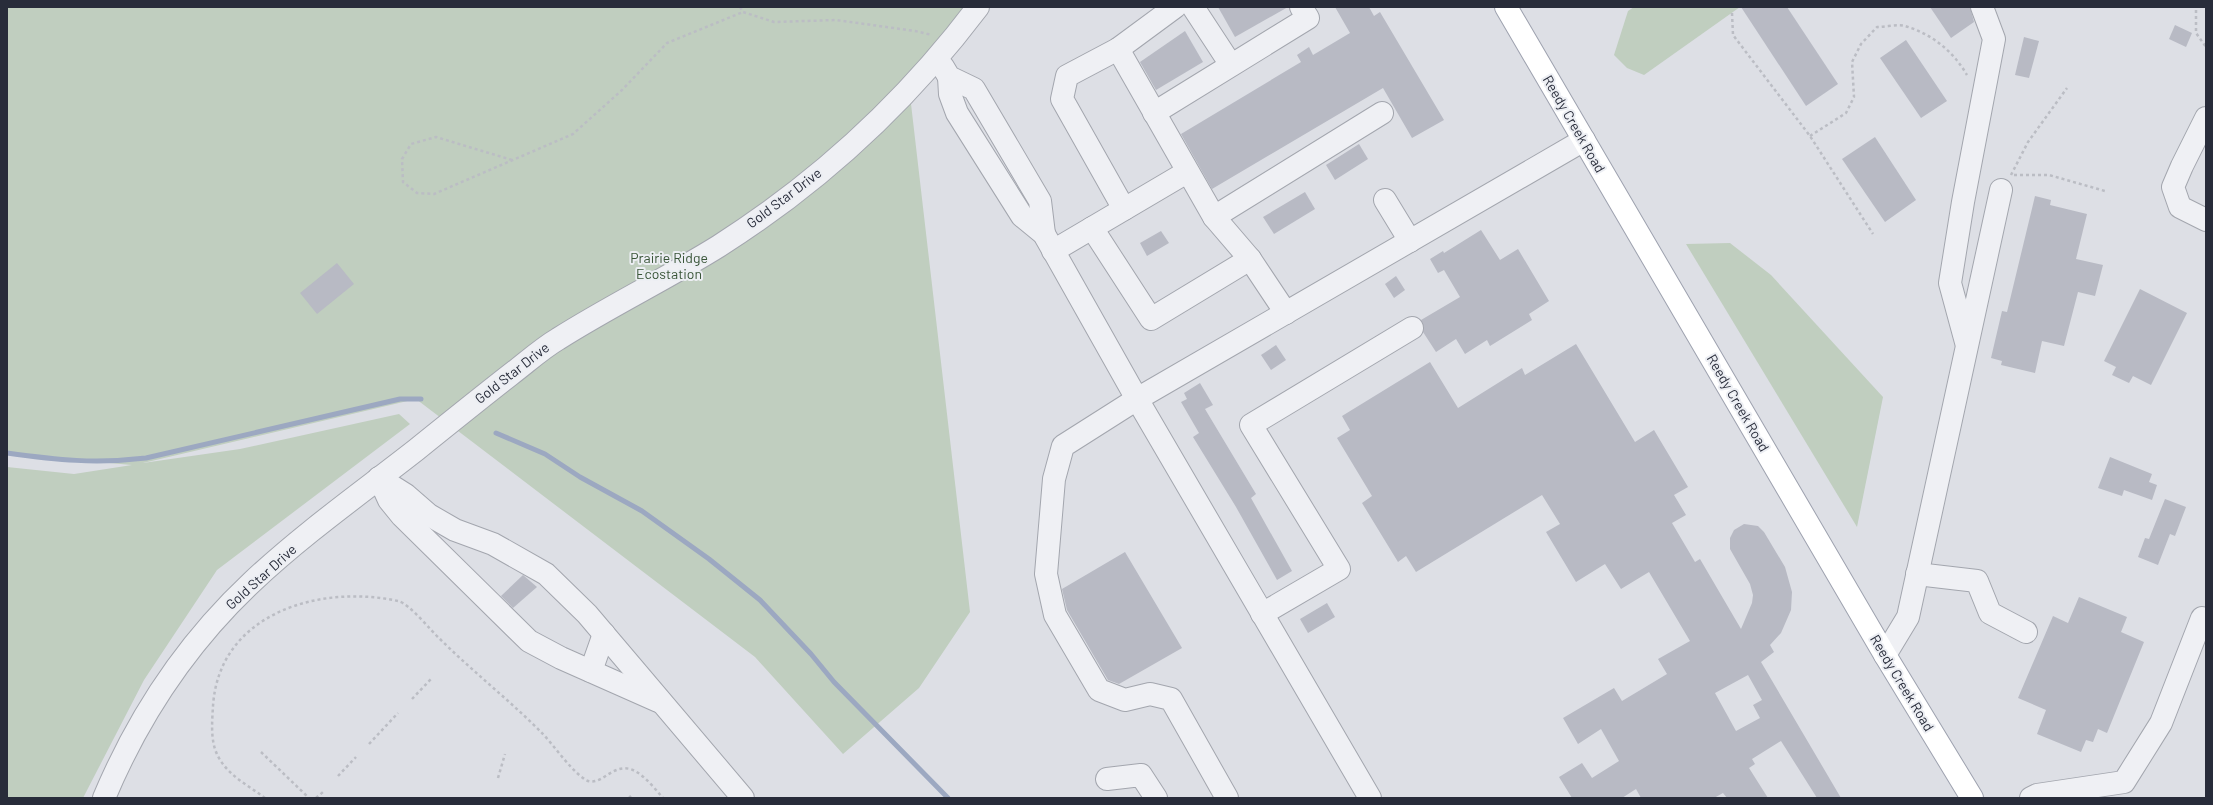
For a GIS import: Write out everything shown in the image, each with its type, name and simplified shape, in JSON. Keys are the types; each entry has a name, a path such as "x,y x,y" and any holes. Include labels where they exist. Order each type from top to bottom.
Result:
{"main road":[{"name":"Reedy Creek Road","path":"1506,7 1885,655 1972,798"}],"street":[{"name":"Gold Star Drive","path":"104,798 126,751 159,692 176,668 221,614 253,580 330,516 554,340 719,246 771,211 841,153 892,107 952,41 978,7"},
{"path":"1124,209 1062,99 1067,76 1118,49 1175,7"},
{"path":"1193,7 1232,65"},
{"path":"1154,113 1308,18 1301,7"},
{"path":"1967,345 1950,284 1963,202 1994,39 1982,7"},
{"path":"1118,49 1214,217 1250,260 1286,312"},
{"path":"937,58 949,77 950,94 957,113 1022,216 1048,242 1137,399 1370,798"},
{"path":"1214,217 1382,113"},
{"path":"2206,118 2182,166 2174,187 2180,207 2206,220"},
{"path":"1227,798 1171,699 1150,694 1125,700 1099,690 1055,615 1046,574 1054,479 1063,446 1137,399 1584,140"},
{"path":"1048,242 1092,228 1187,172"},
{"path":"1885,655 1908,617 1967,345 2006,182"},
{"path":"1385,200 1410,241"},
{"path":"1092,228 1151,319 1250,260"},
{"path":"1262,614 1339,569 1251,425 1412,328"},
{"path":"379,478 406,495 429,515 455,530 493,544 546,574 604,634 743,798"},
{"path":"379,478 389,500 402,516 529,641 663,703"},
{"path":"1917,574 1977,581 1990,613 2026,632"},
{"path":"2032,798 2037,795 2124,782 2161,723 2202,618 2206,620"},
{"path":"591,671 604,634"},
{"path":"1107,779 1141,775 1156,798"}],"path":[{"path":"740,7 743,12"},
{"path":"2196,10 2196,33 2206,47"},
{"path":"512,160 436,136 411,144 402,159 403,182 417,193 434,194 573,134 622,90 667,43 743,12 774,22 836,20 915,31 952,41"},
{"path":"1732,12 1733,35 1810,136 1873,234"},
{"path":"1810,136 1846,114 1854,97 1852,62 1861,44 1877,27 1904,26 1936,39 1960,62 1982,101"},
{"path":"2006,182 2028,142 2067,88"},
{"path":"2006,182 2049,175 2105,191"},
{"path":"265,798 226,768 215,748 212,736 213,697 220,672 243,638 264,619 301,603 351,595 401,602 539,730 583,778 593,783 598,782 611,771 626,768 641,775 663,798"},
{"path":"412,699 431,679"},
{"path":"369,744 398,712"},
{"path":"261,752 308,798"},
{"path":"498,778 505,754"},
{"path":"338,776 356,757"},
{"path":"316,798 323,792"}],"green space":[{"name":"Prairie Ridge Ecostation","path":"7,7 964,7 908,78 970,612 919,688 843,754 755,657 416,399 143,463 240,449 399,414 410,424 217,570 144,680 83,798 7,798 7,467 74,474 132,465 7,454"},
{"path":"1634,7 1740,7 1644,75 1627,68 1614,55 1628,11"},
{"path":"1730,243 1771,275 1883,397 1857,527 1686,244"}],"building":[{"path":"1218,7 1288,7 1235,37"},
{"path":"1335,7 1369,7 1374,16 1380,12 1444,120 1412,138 1383,88 1212,189 1181,134 1301,62 1297,55 1309,47 1313,55 1350,33"},
{"path":"1741,7 1787,7 1838,84 1806,106"},
{"path":"1930,7 1970,7 1974,22 1951,38"},
{"path":"2175,25 2192,33 2186,47 2169,39"},
{"path":"1185,31 1203,62 1156,90 1140,62"},
{"path":"2024,37 2039,41 2029,78 2015,75"},
{"path":"1906,40 1947,101 1921,118 1880,58"},
{"path":"1875,137 1916,200 1885,222 1842,159"},
{"path":"1359,144 1368,159 1335,180 1326,165"},
{"path":"1305,192 1315,209 1274,234 1263,217"},
{"path":"2035,196 2051,200 2050,205 2087,214 2076,259 2103,265 2095,296 2078,292 2064,346 2042,341 2035,373 2001,365 2002,361 1991,358 2002,311 2007,312"},
{"path":"1481,230 1500,260 1518,249 1549,301 1529,314 1532,320 1490,346 1487,340 1465,354 1456,339 1436,352 1423,332 1424,327 1421,320 1460,297 1444,270 1438,273 1430,259 1443,251 1444,253"},
{"path":"1161,231 1169,243 1147,256 1140,243"},
{"path":"337,263 354,284 317,314 300,293"},
{"path":"1396,276 1405,290 1394,298 1385,284"},
{"path":"2140,289 2187,313 2151,385 2133,376 2129,383 2112,375 2116,367 2104,361"},
{"path":"1576,344 1635,442 1654,430 1688,487 1674,495 1686,515 1672,523 1695,562 1700,559 1741,629 1752,603 1753,595 1750,584 1730,549 1730,538 1734,530 1744,524 1758,526 1764,532 1785,567 1792,592 1791,610 1781,633 1770,645 1774,652 1761,662 1841,798 1817,798 1781,741 1752,759 1755,764 1749,768 1768,798 1727,798 1723,793 1714,798 1641,798 1636,789 1622,798 1572,798 1559,777 1582,763 1592,778 1619,761 1601,729 1578,744 1563,718 1614,688 1622,701 1667,674 1658,659 1690,641 1649,572 1621,589 1605,564 1576,582 1546,532 1560,524 1542,495 1416,572 1406,556 1398,562 1362,503 1372,496 1337,438 1350,430 1342,416 1430,362 1458,408 1522,368 1525,375","holes":["1748,675 1762,700 1753,705 1760,718 1736,731 1715,693"]},
{"path":"1276,345 1286,360 1271,370 1261,355"},
{"path":"1200,383 1213,405 1205,409 1256,494 1251,498 1292,571 1277,580 1236,507 1193,437 1199,433 1181,402 1187,399 1184,393"},
{"path":"2110,457 2152,474 2149,482 2157,485 2152,500 2124,490 2122,496 2098,488"},
{"path":"2165,499 2186,507 2175,536 2170,534 2158,565 2138,557 2145,538 2149,539"},
{"path":"1125,552 1182,648 1119,684 1108,680 1067,610 1062,589"},
{"path":"523,575 537,587 513,608 501,596"},
{"path":"2079,597 2127,617 2121,632 2144,642 2107,733 2098,729 2093,742 2086,740 2081,752 2037,734 2046,710 2018,698 2053,616 2068,623"},
{"path":"1327,603 1335,617 1308,633 1300,619"}],"waterway":[{"path":"7,453 43,458 93,461 146,458 400,399 421,399"},
{"path":"496,433 545,454 580,477 642,511 709,559 760,600 811,654 834,682 948,798"}]}
